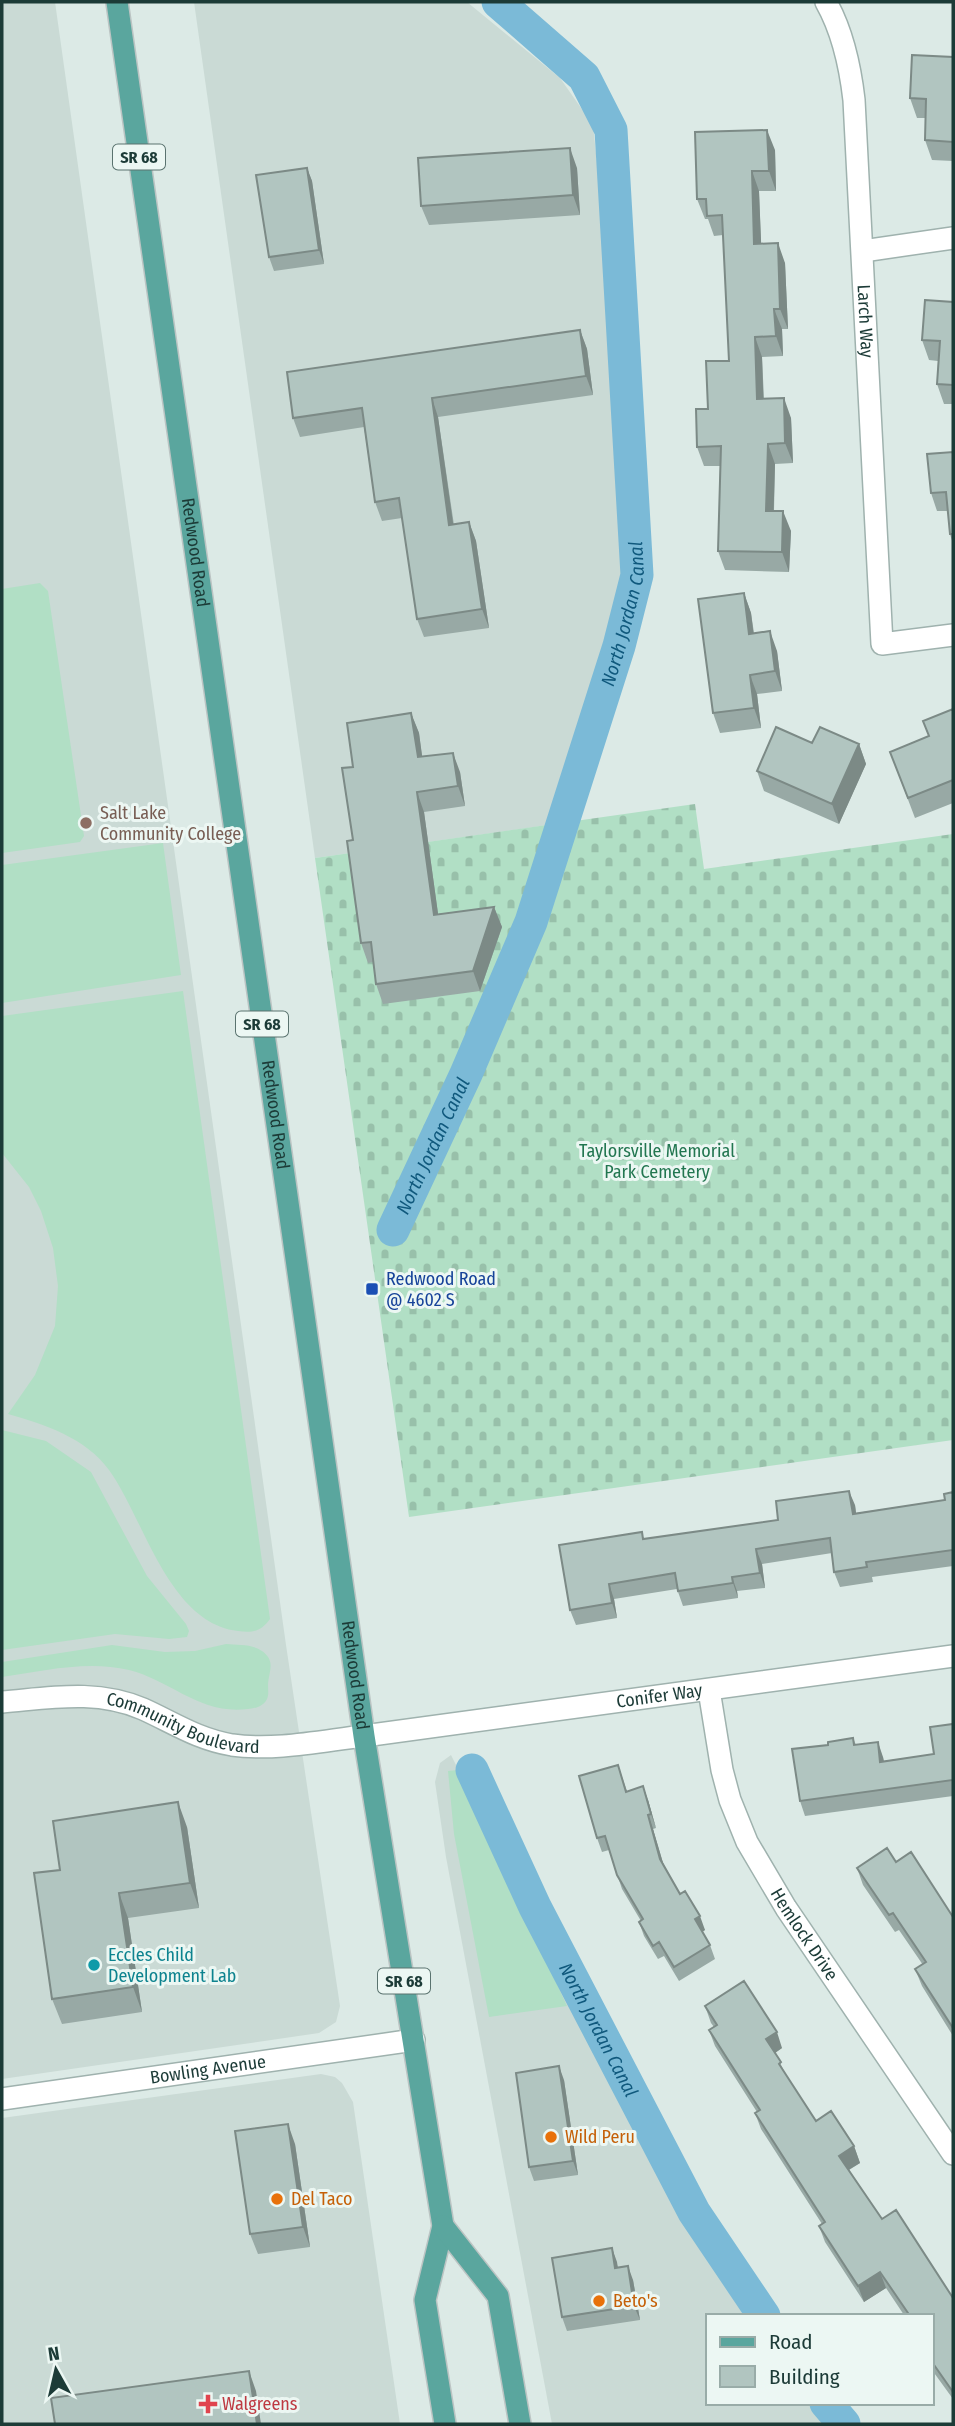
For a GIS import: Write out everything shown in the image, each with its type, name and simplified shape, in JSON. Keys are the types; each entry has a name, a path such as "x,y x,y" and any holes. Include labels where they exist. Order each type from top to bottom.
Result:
{"main road":[{"name":"Redwood Road","path":"117,2 364,1736 443,2225 425,2300 445,2424"},
{"name":"Redwood Road","path":"443,2225 498,2296 520,2424"}],"street":[{"name":"Larch Way","path":"826,2 839,28 855,100 882,644 953,635"},
{"path":"863,251 953,239"},
{"name":"Conifer Way","path":"364,1736 953,1656"},
{"name":"Hemlock Drive","path":"709,1690 722,1770 730,1800 747,1842 786,1908 953,2154"},
{"name":"Community Boulevard","path":"2,1702 82,1695 143,1709 206,1739 260,1747 364,1736"},
{"name":"Bowling Avenue","path":"2,2099 414,2040"}],"shaded area":[{"name":"Salt Lake Community College","path":"2,2 55,2 286,1645 340,2006 336,2022 319,2033 2,2079"},
{"path":"194,2 467,2 560,78 593,125 600,192 624,587 548,825 315,858"},
{"path":"451,1755 682,2216 749,2314 706,2314 706,2405 813,2405 828,2424 552,2424 446,1857 435,1782 440,1763"},
{"path":"321,2074 335,2077 342,2083 353,2102 400,2424 2,2424 2,2118"}],"green space":[{"path":"40,583 48,591 84,836 80,842 2,853 2,589"},
{"name":"Taylorsville Memorial Park Cemetery","path":"695,804 704,869 953,834 953,1440 409,1517 315,858"},
{"path":"163,843 181,975 2,1003 2,865"},
{"path":"183,991 270,1619 260,1629 253,1631 238,1631 214,1624 193,1609 160,1566 109,1470 89,1449 36,1422 8,1414 35,1375 55,1326 58,1286 53,1248 41,1211 29,1187 2,1153 2,1016"},
{"path":"2,1430 46,1441 91,1472 147,1576 186,1624 189,1631 187,1637 169,1639 115,1634 2,1650"},
{"path":"226,1644 254,1647 269,1659 271,1666 268,1697 260,1706 250,1709 215,1707 144,1675 113,1667 81,1666 2,1677 2,1662 112,1645 165,1652 195,1651"},
{"path":"458,1770 567,2006 489,2017 454,1834 448,1771"}],"building":[{"path":"912,55 953,57 953,142 925,140 926,99 910,98"},
{"path":"767,130 769,171 752,171 754,244 778,243 780,309 774,309 776,336 755,337 757,399 784,398 785,443 768,444 766,511 783,511 782,552 718,551 721,446 697,447 696,409 708,409 706,361 729,361 722,215 707,216 706,199 697,199 695,132"},
{"path":"570,148 573,195 421,206 418,158"},
{"path":"307,168 319,250 269,257 256,175"},
{"path":"925,300 953,302 953,385 937,384 940,341 922,340"},
{"path":"580,330 586,376 432,398 449,525 469,522 482,609 417,619 399,498 375,502 362,408 293,418 287,372"},
{"path":"953,452 953,534 950,534 946,492 931,493 927,454"},
{"path":"744,593 749,634 770,631 775,671 750,675 754,708 713,713 698,599"},
{"path":"953,709 953,780 908,798 890,752 929,736 923,721"},
{"path":"411,713 418,757 453,753 458,786 417,792 434,915 494,907 473,971 376,984 371,942 361,943 347,841 353,840 342,768 353,767 347,723"},
{"path":"776,727 812,743 820,727 859,744 832,804 757,771"},
{"path":"849,1491 853,1514 945,1500 944,1494 953,1492 953,1550 866,1562 867,1567 834,1572 830,1538 756,1549 760,1573 732,1577 733,1583 678,1591 675,1573 609,1584 612,1603 570,1610 559,1545 642,1532 643,1539 778,1520 776,1501"},
{"path":"953,1724 953,1780 800,1801 792,1749 828,1745 828,1742 853,1738 854,1745 878,1742 880,1762 934,1754 930,1727"},
{"path":"618,1765 626,1792 643,1786 660,1859 680,1894 685,1891 700,1916 695,1919 710,1945 674,1967 659,1942 653,1946 639,1922 643,1919 617,1875 605,1836 597,1838 579,1776"},
{"name":"Eccles Child Development Lab","path":"178,1802 190,1883 119,1893 133,1987 52,1999 34,1873 60,1870 53,1821"},
{"path":"887,1848 896,1862 911,1852 953,1917 953,2028 915,1969 926,1962 893,1913 889,1915 857,1868"},
{"path":"744,1981 777,2032 766,2039 816,2121 831,2111 854,2146 839,2156 882,2219 896,2210 953,2298 953,2392 934,2365 934,2314 907,2314 880,2272 858,2286 819,2226 825,2222 755,2113 760,2110 709,2030 717,2025 705,2006"},
{"path":"559,2066 573,2161 529,2167 516,2073"},
{"name":"Del Taco","path":"288,2124 303,2227 250,2234 235,2131"},
{"name":"Beto's","path":"612,2248 615,2268 628,2266 634,2306 562,2317 552,2258"},
{"path":"249,2371 257,2424 55,2424 51,2398"}],"waterway":[{"name":"North Jordan Canal","path":"393,1230 466,1074 531,922 619,646 637,575 611,130 584,77 498,2"},
{"name":"North Jordan Canal","path":"472,1770 535,1907 694,2212 763,2314"},
{"name":"North Jordan Canal","path":"828,2405 844,2424"}],"place":[{"name":"Salt Lake Community College","path":"86,823"},
{"name":"Redwood Road @ 4602 S","path":"372,1289"},
{"name":"Eccles Child Development Lab","path":"94,1965"},
{"name":"Wild Peru","path":"551,2137"},
{"name":"Del Taco","path":"277,2199"},
{"name":"Beto's","path":"599,2301"},
{"name":"Walgreens","path":"208,2404"}]}
